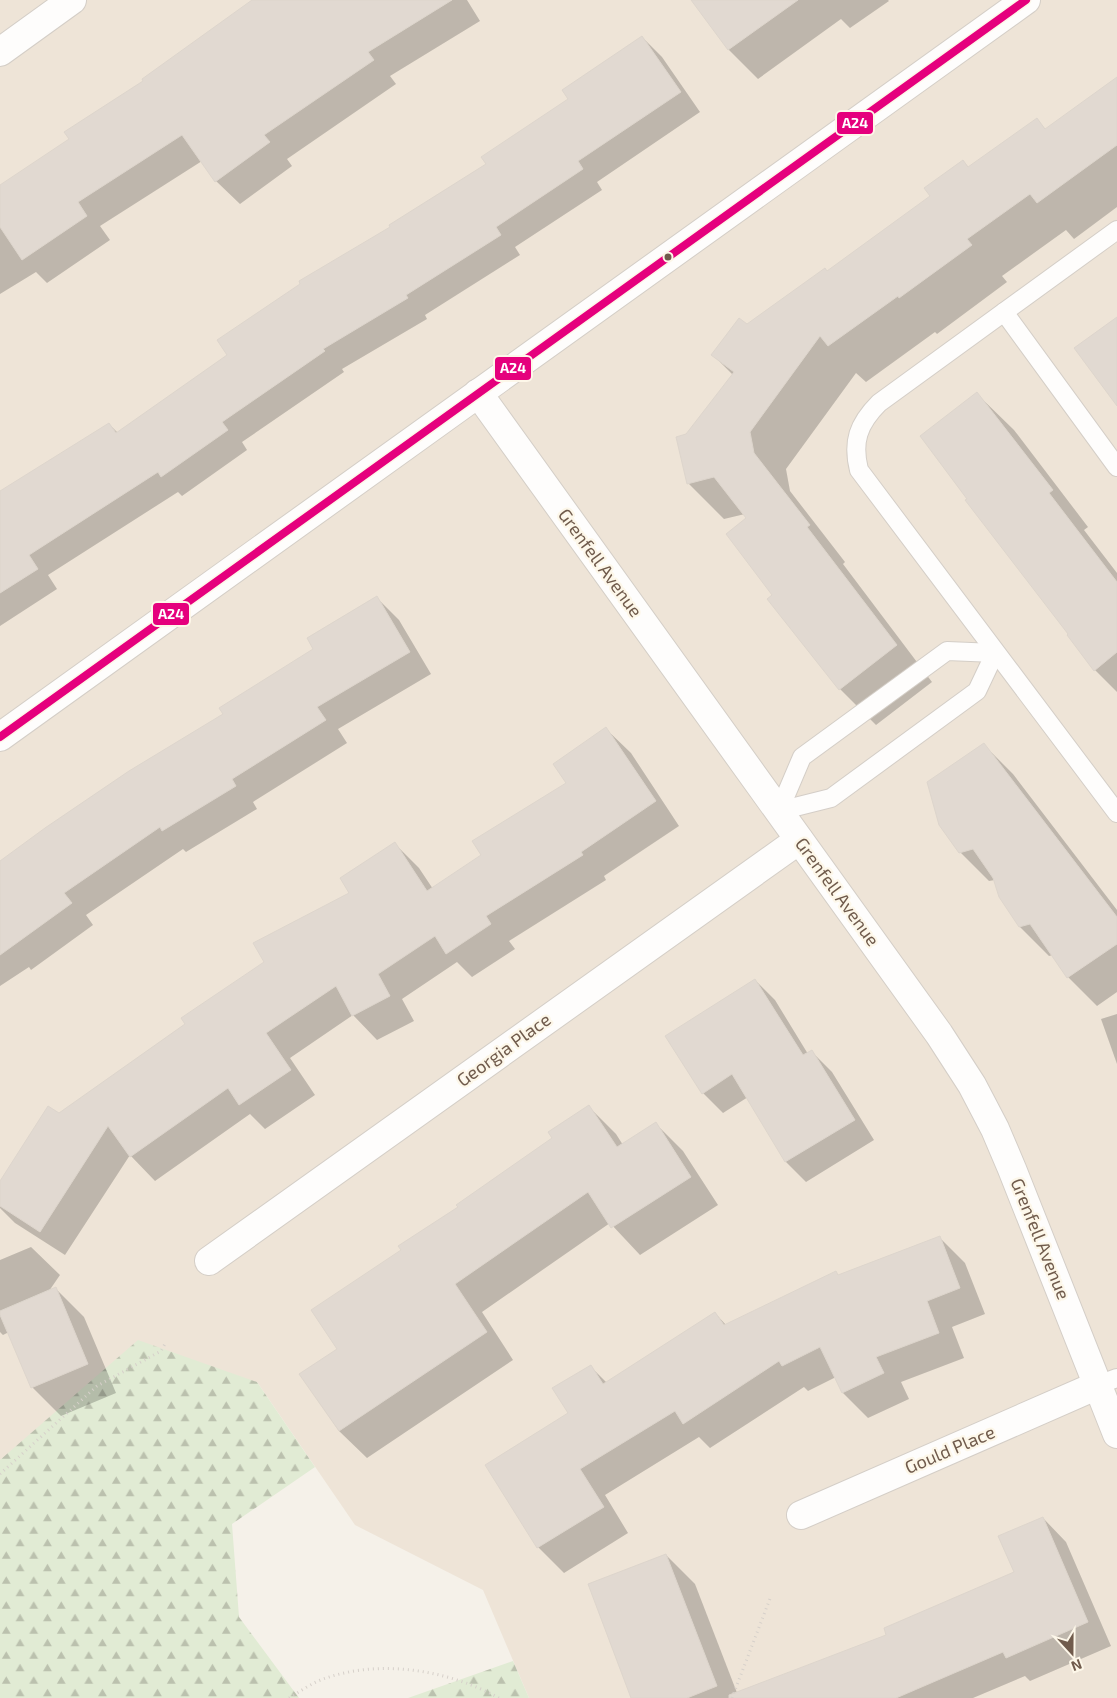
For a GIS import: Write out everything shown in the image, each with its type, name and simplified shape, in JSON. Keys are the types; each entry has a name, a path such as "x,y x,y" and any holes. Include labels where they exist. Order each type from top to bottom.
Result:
{"street":[{"path":"0,52 72,0"},
{"path":"0,737 1026,0"},
{"name":"Grenfell Avenue","path":"478,393 940,1034 972,1086 995,1129 1108,1381 1117,1434"},
{"name":"Georgia Place","path":"209,1261 799,840"},
{"name":"Gould Place","path":"801,1515 1108,1381"}],"lane":[{"path":"1117,230 878,403 866,415 857,434 855,455 859,470 1117,813"},
{"path":"1004,312 1117,467"},
{"path":"779,811 802,757 947,651 995,653"},
{"path":"779,811 831,798 978,691 995,653"}],"path":[{"path":"0,1474 97,1386 161,1352 166,1342"},
{"path":"732,1698 771,1596"},
{"path":"289,1698 324,1678 358,1669 399,1669 441,1676 479,1687 499,1698"}],"shaded area":[{"path":"0,0 1117,0 1117,1698 529,1698 483,1590 355,1525 257,1382 0,1460"}],"green space":[{"path":"138,1340 257,1382 315,1467 232,1524 239,1617 299,1698 0,1698 0,1460"},
{"path":"513,1661 529,1698 408,1698"}],"building":[{"path":"252,0 452,0 368,52 374,60 264,135 270,142 215,182 182,135 78,202 87,216 22,260 0,227 0,185 69,139 64,132 143,81 142,79"},
{"path":"691,0 798,0 728,50"},
{"path":"642,36 681,92 578,161 583,169 496,227 501,235 406,295 408,298 323,349 325,351 222,422 228,430 161,477 158,472 29,555 38,569 0,593 0,491 109,423 116,433 227,355 217,340 300,284 299,281 390,227 389,225 486,164 481,157 568,99 562,90"},
{"path":"1117,77 1117,145 1037,203 1030,194 967,239 972,245 828,346 820,336 750,432 754,453 810,525 807,527 897,645 839,690 767,599 772,595 726,534 746,518 714,477 687,484 676,437 686,434 734,372 711,355 739,318 747,324 825,268 827,271 930,196 924,188 963,160 968,167 1037,118 1045,129"},
{"path":"1117,317 1117,406 1074,348"},
{"path":"977,392 1053,490 1049,493 1117,582 1117,652 1094,671 1068,634 965,500 967,499 920,436"},
{"path":"377,596 410,652 317,707 326,720 232,779 236,786 162,831 160,827 64,893 72,903 0,955 0,861 129,771 223,714 219,708 313,649 307,638"},
{"path":"606,727 656,801 581,852 583,855 486,916 491,924 446,954 435,936 378,974 390,996 352,1016 336,986 266,1033 291,1070 239,1105 228,1088 130,1157 108,1126 40,1232 0,1206 0,1181 48,1106 59,1113 185,1024 181,1018 264,962 253,943 349,893 340,878 395,842 427,891 481,855 472,841 566,783 553,764"},
{"path":"984,743 1117,917 1117,944 1067,978 1030,924 1019,927 999,897 993,878 973,849 959,853 939,825 927,782"},
{"path":"755,979 803,1055 812,1050 855,1120 785,1162 732,1074 702,1094 665,1036"},
{"path":"589,1105 617,1147 656,1122 691,1177 611,1228 588,1192 455,1284 487,1332 339,1431 299,1374 337,1349 311,1310 401,1250 398,1246 458,1207 456,1205 552,1138 548,1132"},
{"path":"940,1236 960,1288 927,1301 939,1333 876,1357 884,1373 842,1393 820,1347 782,1366 779,1361 683,1424 675,1411 580,1469 604,1507 537,1548 485,1465 568,1413 552,1388 591,1365 603,1384 715,1312 724,1325 836,1271 838,1275"},
{"path":"56,1287 88,1364 31,1388 0,1311"},
{"path":"1043,1517 1088,1622 1006,1658 1003,1652 896,1698 729,1698 729,1695 886,1635 884,1628 1014,1572 998,1536"},
{"path":"666,1554 717,1686 687,1698 631,1698 588,1584"}],"transit line":[{"name":"A24","path":"0,737 1026,0"}]}
